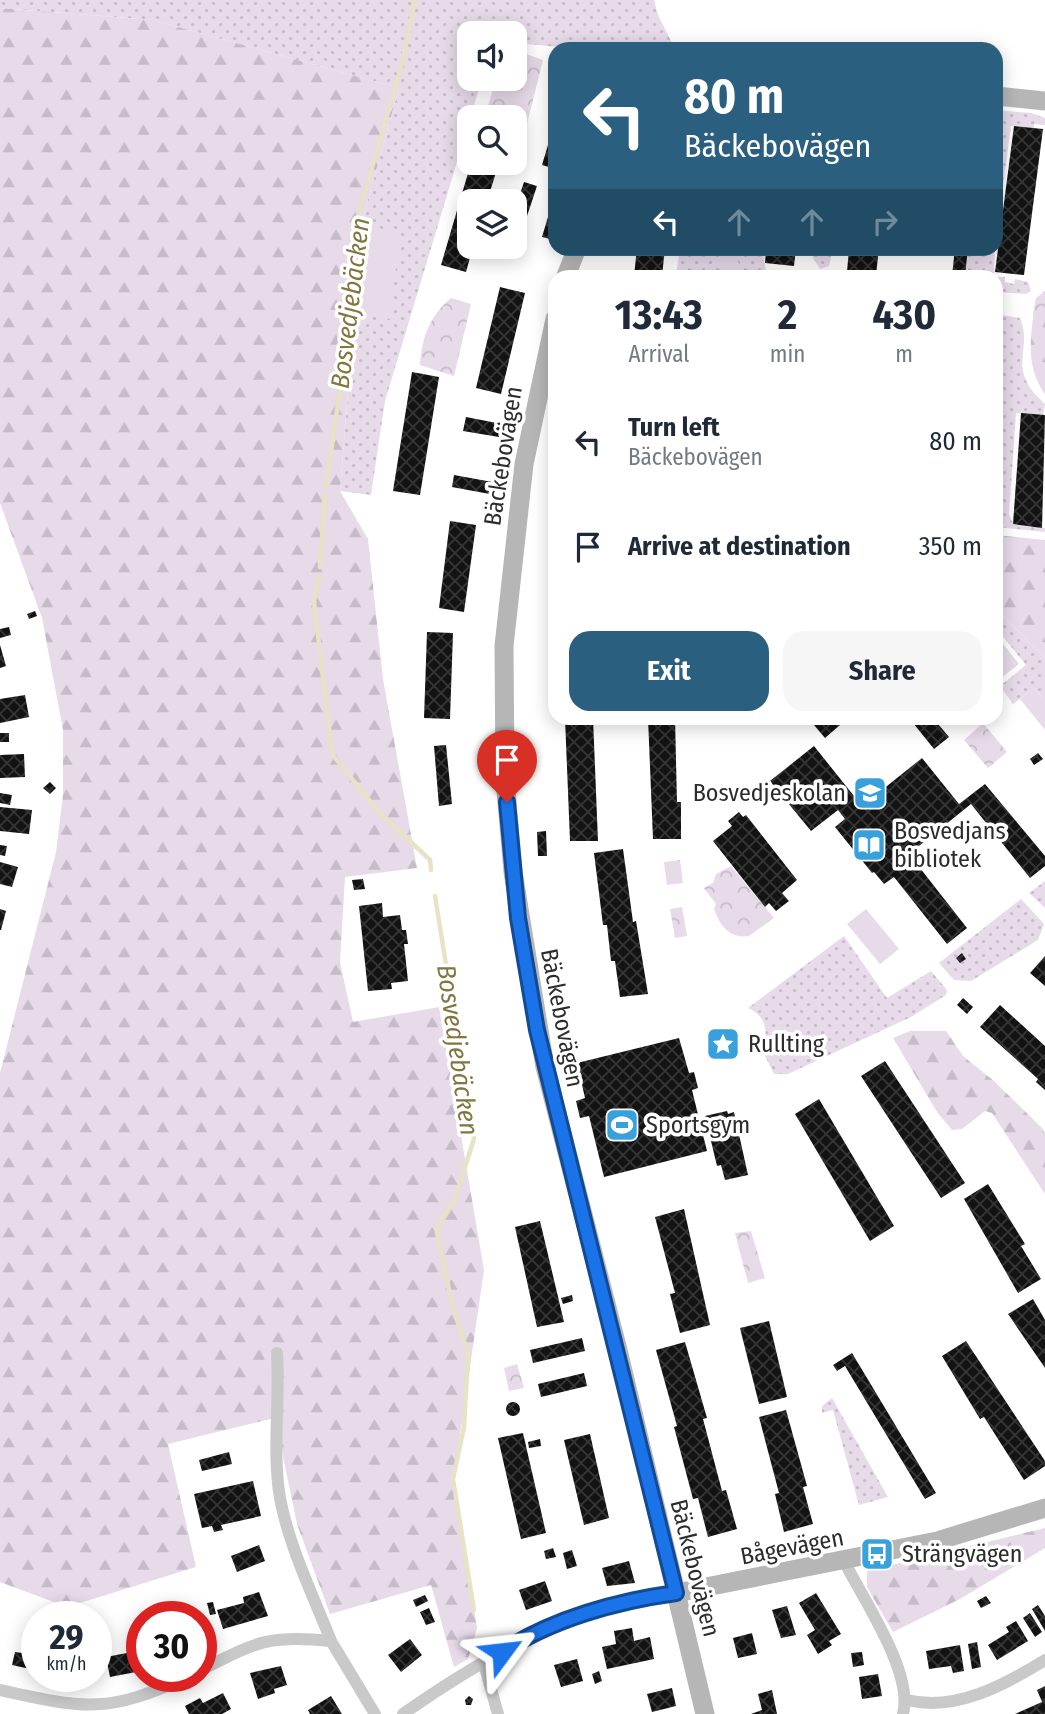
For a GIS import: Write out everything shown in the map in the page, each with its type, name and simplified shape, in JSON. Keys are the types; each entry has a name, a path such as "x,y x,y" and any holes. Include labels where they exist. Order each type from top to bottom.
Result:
{"street":[{"path":"1003,97 1045,101"},
{"name":"Bäckebovägen","path":"548,352 524,464 503,646 505,779 513,872 545,1067 705,1714"},
{"path":"278,1353 276,1448 280,1498 289,1533 331,1641 376,1714"},
{"name":"Bågevägen","path":"403,1714 520,1640 551,1626 601,1610 676,1593 937,1541 1045,1508"},
{"path":"844,1561 898,1665 907,1700 903,1714"},
{"path":"217,1662 264,1640 287,1637 331,1641"},
{"path":"907,1700 924,1704 986,1692 1045,1660"},
{"path":"484,1664 498,1714"},
{"path":"0,1690 99,1708 149,1697 159,1692"}],"green space":[{"path":"0,0 654,0 672,42 548,42 548,46 527,44 527,21 457,21 457,91 478,91 474,105 457,105 457,162 385,401 371,495 340,491 362,221 399,88 153,20 0,8"},
{"path":"0,8 153,20 399,88 362,221 340,491 368,539 383,679 417,868 345,877 340,962 353,1022 439,1007 484,1270 454,1477 477,1628 468,1659 454,1667 431,1585 330,1614 297,1524 275,1418 168,1444 196,1567 86,1601 51,1601 0,1582 0,1073 56,852 63,795 63,730 42,618 0,503"},
{"path":"527,54 543,60 527,124 527,105 488,105 492,91 527,91"},
{"path":"1003,111 1031,113 1045,118 1045,125 1034,124 1034,128 1011,126 1003,186"},
{"path":"369,229 400,233 390,319 359,315"},
{"path":"679,256 763,256 766,270 677,270"},
{"path":"721,256 738,258 738,266 734,270 724,270 720,266"},
{"path":"831,256 829,266 820,269 813,258"},
{"path":"967,256 995,256 994,270 966,270"},
{"path":"1003,277 1005,282 1014,284 1015,279 1028,282 1031,291 1026,294 1003,292"},
{"path":"1045,291 1045,394 1034,372 1031,348 1036,298"},
{"path":"451,298 471,304 454,376 420,365 428,328"},
{"path":"1036,298 1045,299 1045,317 1033,316"},
{"path":"1003,315 1020,318 1026,380 1045,404 1043,415 1016,413 1009,514 1013,524 1045,528 1045,532 1003,528"},
{"path":"1003,536 1045,540 1045,658 1003,616"},
{"path":"1003,616 1045,658 1045,701 1034,688 1013,704 1003,690 1003,684 1026,665 1003,637"},
{"path":"1003,644 1019,664 1003,677"},
{"path":"1034,688 1045,701 1045,730 1020,699"},
{"path":"981,725 985,725 1007,752 988,768 964,740"},
{"path":"680,860 683,883 667,885 664,862"},
{"path":"731,866 774,918 749,936 736,935 723,926 714,909 716,904 704,888 713,883 716,874"},
{"path":"1045,881 1045,908 1029,893"},
{"path":"1021,899 1044,924 1038,940 971,981 954,980 939,963"},
{"path":"682,907 687,936 675,938 670,909"},
{"path":"866,909 899,949 880,964 847,924"},
{"path":"844,936 887,998 931,971 947,990 946,995 911,1017 788,1074 774,1074 763,1052 766,1032 763,1021 748,1008"},
{"path":"910,1031 946,1031 963,1056 994,1081 1042,1128 1045,1133 1045,1194 992,1113 985,1111 962,1129 952,1130 937,1112 893,1038"},
{"path":"751,1231 765,1278 748,1283 735,1233"},
{"path":"517,1364 524,1388 509,1391 504,1368"},
{"path":"832,1398 888,1497 859,1505 833,1410 822,1413 822,1406"},
{"path":"1045,1528 1045,1548 960,1599 893,1632 867,1587 867,1571"}],"building":[{"path":"1014,126 1043,129 1024,275 995,270 997,256 1003,256 1003,211"},
{"path":"548,145 548,167 542,165"},
{"path":"467,175 495,175 491,189 463,189"},
{"path":"524,182 537,186 527,216 527,189 522,189"},
{"path":"457,211 457,259 470,259 466,272 441,265"},
{"path":"548,217 548,238 542,237"},
{"path":"636,256 664,256 663,270 635,270"},
{"path":"765,256 795,256 794,266 765,263"},
{"path":"848,256 878,256 877,270 847,270"},
{"path":"954,256 967,256 966,270 953,270"},
{"path":"500,287 525,293 501,394 476,388"},
{"path":"412,372 439,377 420,495 393,491"},
{"path":"1021,413 1045,415 1042,528 1013,524"},
{"path":"466,417 502,424 499,437 463,431"},
{"path":"454,475 498,483 495,495 452,487"},
{"path":"450,521 476,525 464,612 439,608"},
{"path":"35,611 37,616 29,619 27,614"},
{"path":"9,627 11,635 0,638 0,629"},
{"path":"427,632 453,633 450,719 424,718"},
{"path":"0,645 6,666 0,668"},
{"path":"25,695 29,717 0,723 0,699"},
{"path":"565,725 593,725 598,841 570,841"},
{"path":"648,725 675,725 677,802 681,802 681,839 653,839"},
{"path":"814,725 840,725 825,738"},
{"path":"915,725 939,725 949,737 934,749"},
{"path":"0,733 9,733 9,742 0,742"},
{"path":"446,745 452,804 439,806 434,746"},
{"path":"814,746 862,806 922,758 959,804 985,784 1045,856 1045,866 1030,878 971,804 909,854 967,928 947,944 894,877 884,884 872,873 835,827 845,819 838,810 811,831 770,781"},
{"path":"1038,753 1043,759 1034,765 1030,759"},
{"path":"24,754 25,777 0,778 0,755"},
{"path":"50,782 56,788 50,794 43,788"},
{"path":"0,793 12,795 10,805 0,803"},
{"path":"0,807 32,810 29,834 0,831"},
{"path":"739,812 743,817 746,815 797,880 782,893 789,901 776,911 769,903 765,907 713,841 732,826 728,821"},
{"path":"546,831 547,856 538,856 537,832"},
{"path":"0,845 7,846 5,856 0,855"},
{"path":"623,849 633,922 636,921 648,994 620,997 615,961 611,961 607,925 603,925 594,853"},
{"path":"0,862 18,867 12,887 0,884"},
{"path":"363,879 365,889 354,890 352,880"},
{"path":"382,903 383,917 400,915 402,930 406,930 408,944 404,944 408,981 391,983 392,989 368,991 359,906"},
{"path":"0,909 6,911 1,930 0,930"},
{"path":"962,953 966,959 960,963 956,958"},
{"path":"1045,956 1045,986 1030,973"},
{"path":"963,998 973,1007 967,1014 957,1005"},
{"path":"1000,1005 1045,1046 1045,1090 1036,1082 1038,1079 980,1027"},
{"path":"679,1038 689,1073 694,1072 698,1088 692,1090 707,1151 604,1177 589,1116 580,1118 576,1101 585,1098 577,1063"},
{"path":"885,1061 965,1183 941,1198 861,1076"},
{"path":"819,1099 894,1226 870,1241 795,1114"},
{"path":"727,1111 728,1114 734,1112 748,1175 725,1180 721,1165 717,1166 705,1116"},
{"path":"988,1184 1025,1244 1021,1246 1041,1279 1018,1293 964,1199"},
{"path":"684,1209 710,1325 680,1333 670,1294 675,1293 655,1217"},
{"path":"540,1221 564,1322 537,1327 515,1227"},
{"path":"572,1295 573,1301 563,1304 561,1298"},
{"path":"1033,1299 1045,1320 1045,1368 1008,1314"},
{"path":"769,1321 787,1397 759,1404 740,1328"},
{"path":"582,1338 585,1351 533,1363 530,1350"},
{"path":"966,1341 1045,1461 1045,1466 1024,1480 984,1417 980,1419 942,1356"},
{"path":"685,1342 707,1418 703,1419 722,1491 726,1490 737,1529 708,1537 698,1498 693,1499 656,1350"},
{"path":"852,1353 936,1493 925,1499 845,1366 837,1371 833,1365"},
{"path":"584,1373 587,1386 541,1397 538,1384"},
{"path":"513,1402 518,1404 518,1414 513,1416 508,1414 506,1409 508,1404"},
{"path":"786,1410 807,1486 803,1487 813,1524 784,1532 775,1494 779,1493 759,1417"},
{"path":"523,1433 546,1533 521,1539 498,1438"},
{"path":"590,1434 609,1518 584,1525 564,1440"},
{"path":"540,1439 541,1446 529,1448 528,1442"},
{"path":"229,1452 232,1464 202,1471 199,1460"},
{"path":"253,1481 261,1516 221,1525 223,1530 214,1532 212,1526 202,1528 194,1494"},
{"path":"259,1545 265,1561 237,1572 231,1556"},
{"path":"553,1548 556,1557 546,1559 544,1551"},
{"path":"572,1550 577,1566 567,1569 563,1553"},
{"path":"629,1561 635,1583 607,1586 602,1568"},
{"path":"545,1581 552,1601 526,1610 519,1590"},
{"path":"259,1592 268,1616 223,1629 217,1610 244,1603 243,1597"},
{"path":"816,1593 841,1634 829,1641 832,1645 818,1654 807,1635 815,1630 799,1603"},
{"path":"425,1595 428,1601 416,1607 413,1600"},
{"path":"986,1596 991,1603 981,1608 977,1601"},
{"path":"1038,1605 1045,1616 1045,1631 1032,1609"},
{"path":"787,1606 796,1635 781,1638 772,1610"},
{"path":"429,1608 435,1622 426,1625 420,1612"},
{"path":"1030,1613 1042,1632 1035,1637 1023,1618"},
{"path":"1016,1621 1028,1641 997,1660 988,1645 1009,1632 1006,1627"},
{"path":"632,1628 634,1641 650,1637 654,1659 607,1669 602,1647 616,1644 614,1631"},
{"path":"752,1633 757,1654 738,1658 733,1638"},
{"path":"410,1639 422,1655 401,1672 388,1655"},
{"path":"977,1642 981,1667 972,1669 968,1644"},
{"path":"960,1645 964,1671 953,1673 951,1666 929,1669 926,1651"},
{"path":"15,1652 21,1653 21,1667 12,1665"},
{"path":"862,1652 864,1665 853,1667 851,1653"},
{"path":"126,1653 126,1674 112,1677 112,1656"},
{"path":"577,1659 583,1681 561,1687 554,1665"},
{"path":"281,1666 287,1685 258,1699 250,1673"},
{"path":"599,1671 602,1681 595,1684 592,1674"},
{"path":"878,1674 882,1696 862,1699 859,1677"},
{"path":"1045,1686 1045,1714 1015,1714 1042,1702 1037,1690"},
{"path":"672,1688 676,1706 652,1712 647,1694"},
{"path":"772,1690 777,1714 751,1714 762,1710 758,1694"},
{"path":"223,1693 231,1709 222,1714 189,1714 185,1706 200,1698 203,1703"},
{"path":"331,1696 342,1714 310,1714 308,1710"},
{"path":"469,1696 473,1699 471,1705 466,1705 465,1700"}],"waterway":[{"name":"Bosvedjebäcken","path":"326,487 356,277 356,223 401,67 415,0"},
{"name":"Bosvedjebäcken","path":"320,567 325,495"},
{"name":"Bosvedjebäcken","path":"319,578 314,601 332,754 376,809 430,860 431,870"},
{"name":"Bosvedjebäcken","path":"435,896 474,1139 454,1201 436,1228 452,1304 468,1354 464,1427 453,1479 474,1610"}],"place":[{"name":"Bosvedjeskolan","path":"870,793"},
{"name":"Bosvedjans bibliotek","path":"869,845"},
{"name":"Rullting","path":"723,1044"},
{"name":"Sportsgym","path":"622,1125"},
{"name":"Strängvägen","path":"877,1554"}],"route":[{"path":"502,1652 520,1640 551,1626 601,1610 676,1593 537,1030 518,918 507,802"}]}
